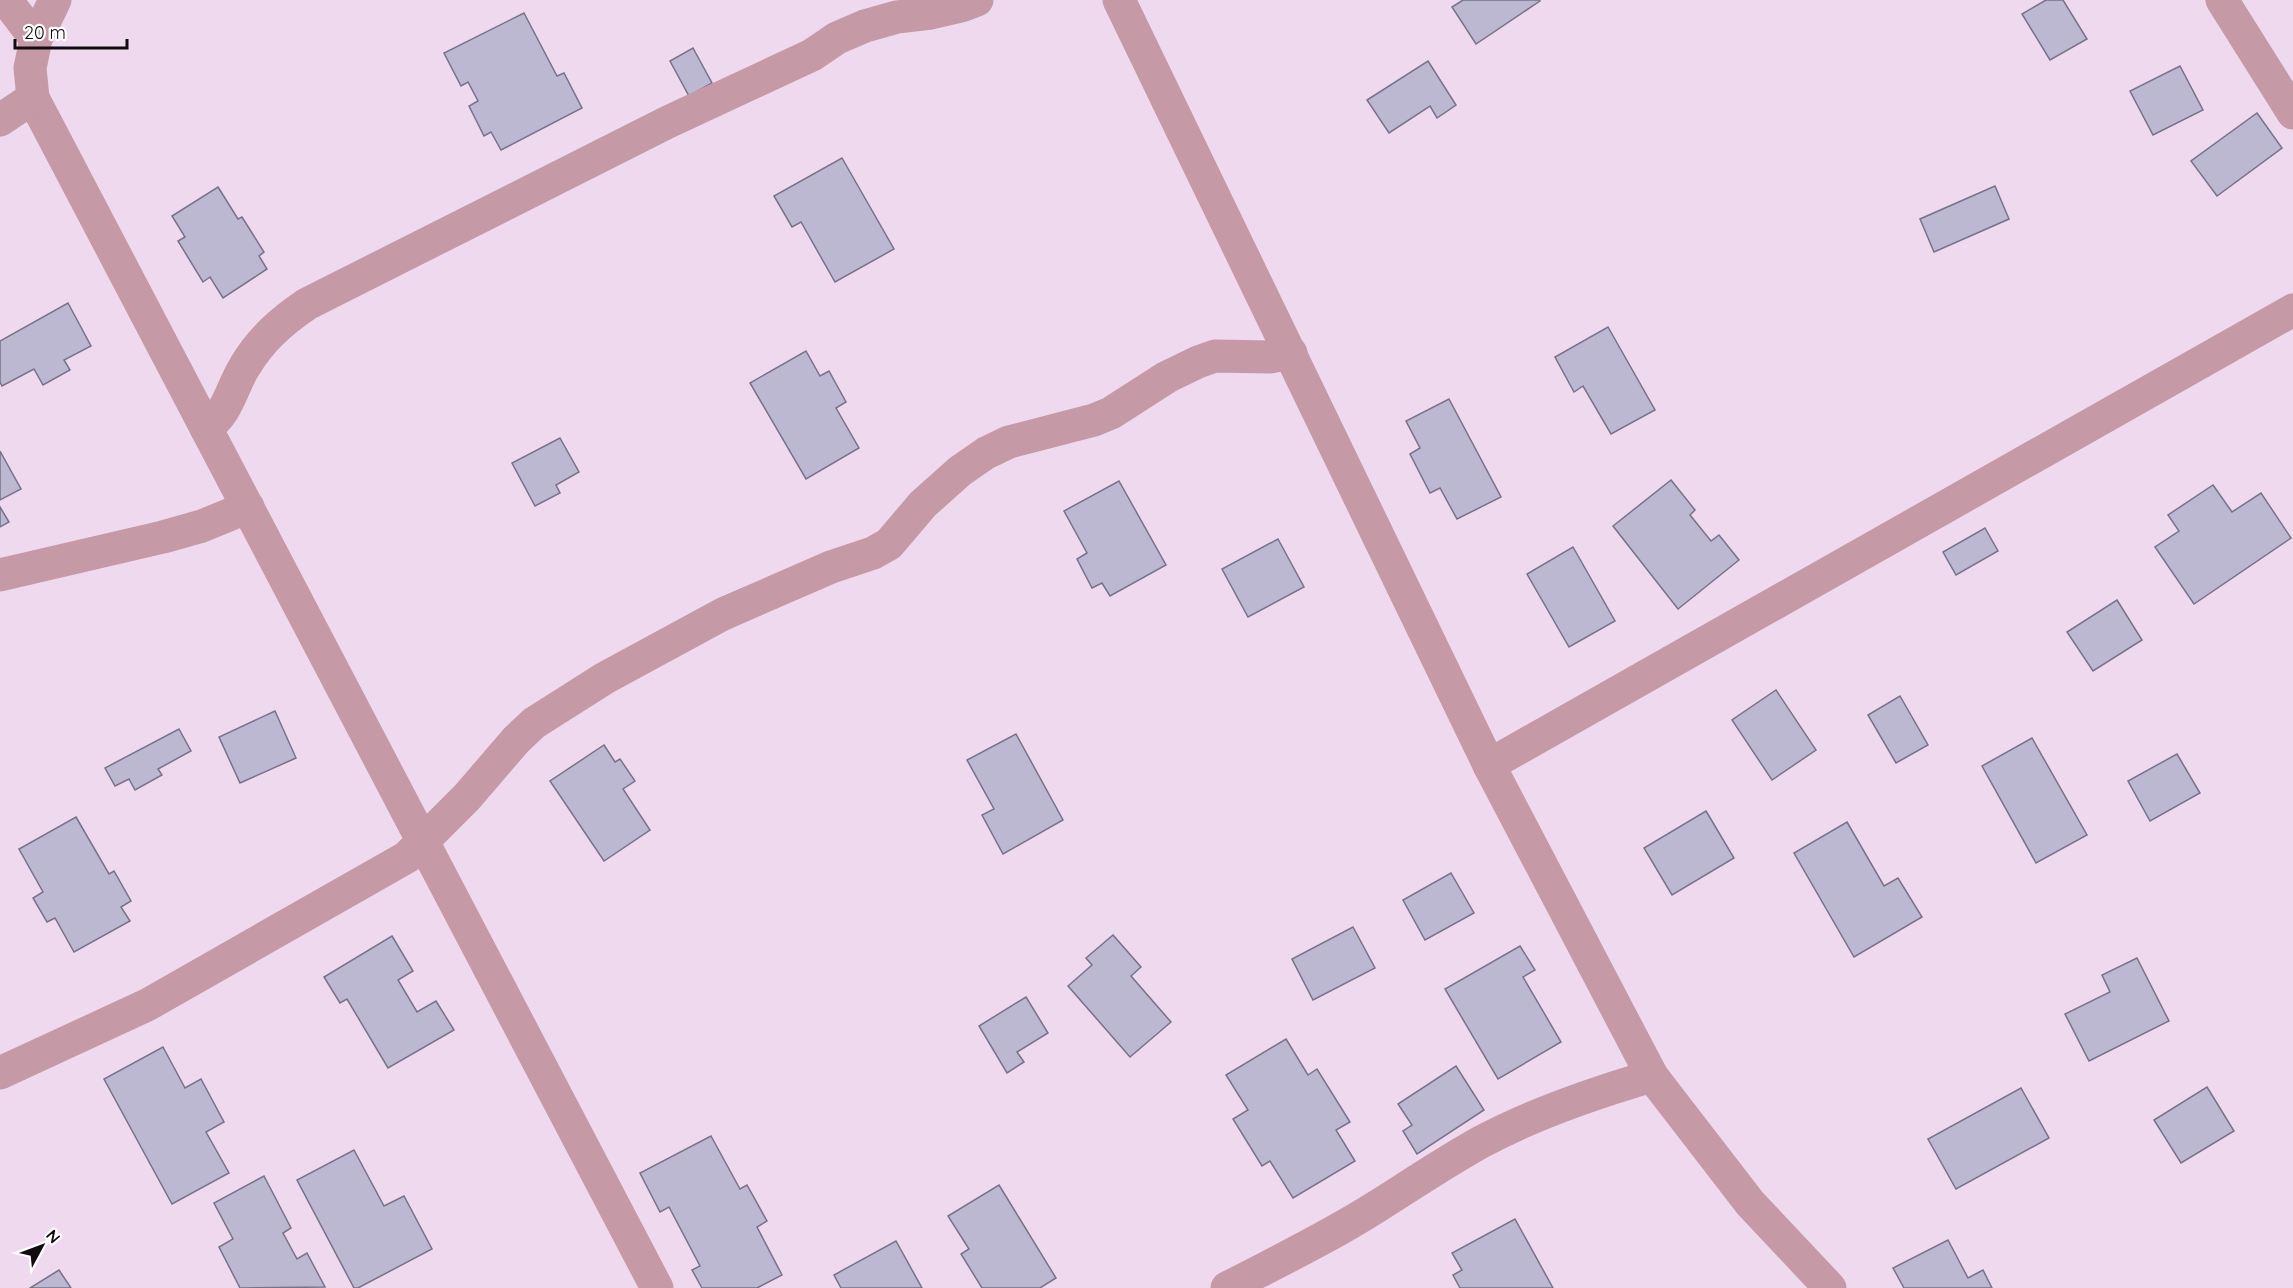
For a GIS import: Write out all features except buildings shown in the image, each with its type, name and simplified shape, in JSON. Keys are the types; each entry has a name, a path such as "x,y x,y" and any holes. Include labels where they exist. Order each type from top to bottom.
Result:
{"street":[{"path":"6,0 36,39"},
{"path":"55,0 36,39 30,68 33,98 657,1288"},
{"path":"206,428 222,413 255,350 270,332 307,304 668,122 812,55 837,38 865,26 897,17 941,10 977,0"},
{"path":"1119,0 1490,765 1652,1076 1750,1203 1830,1288"},
{"path":"2222,0 2293,113"},
{"path":"0,120 33,98"},
{"path":"1490,765 2293,310"},
{"path":"0,1073 147,1005 390,868 407,857 423,842 534,723 605,678 723,614 831,567 873,553 889,544 923,504 960,471 986,453 1010,442 1094,420 1167,377 1215,356 1270,357 1291,353"},
{"path":"0,575 163,537 202,526 248,507"},
{"path":"1227,1288 1375,1208 1427,1173 1483,1142 1596,1093 1652,1076"}]}
